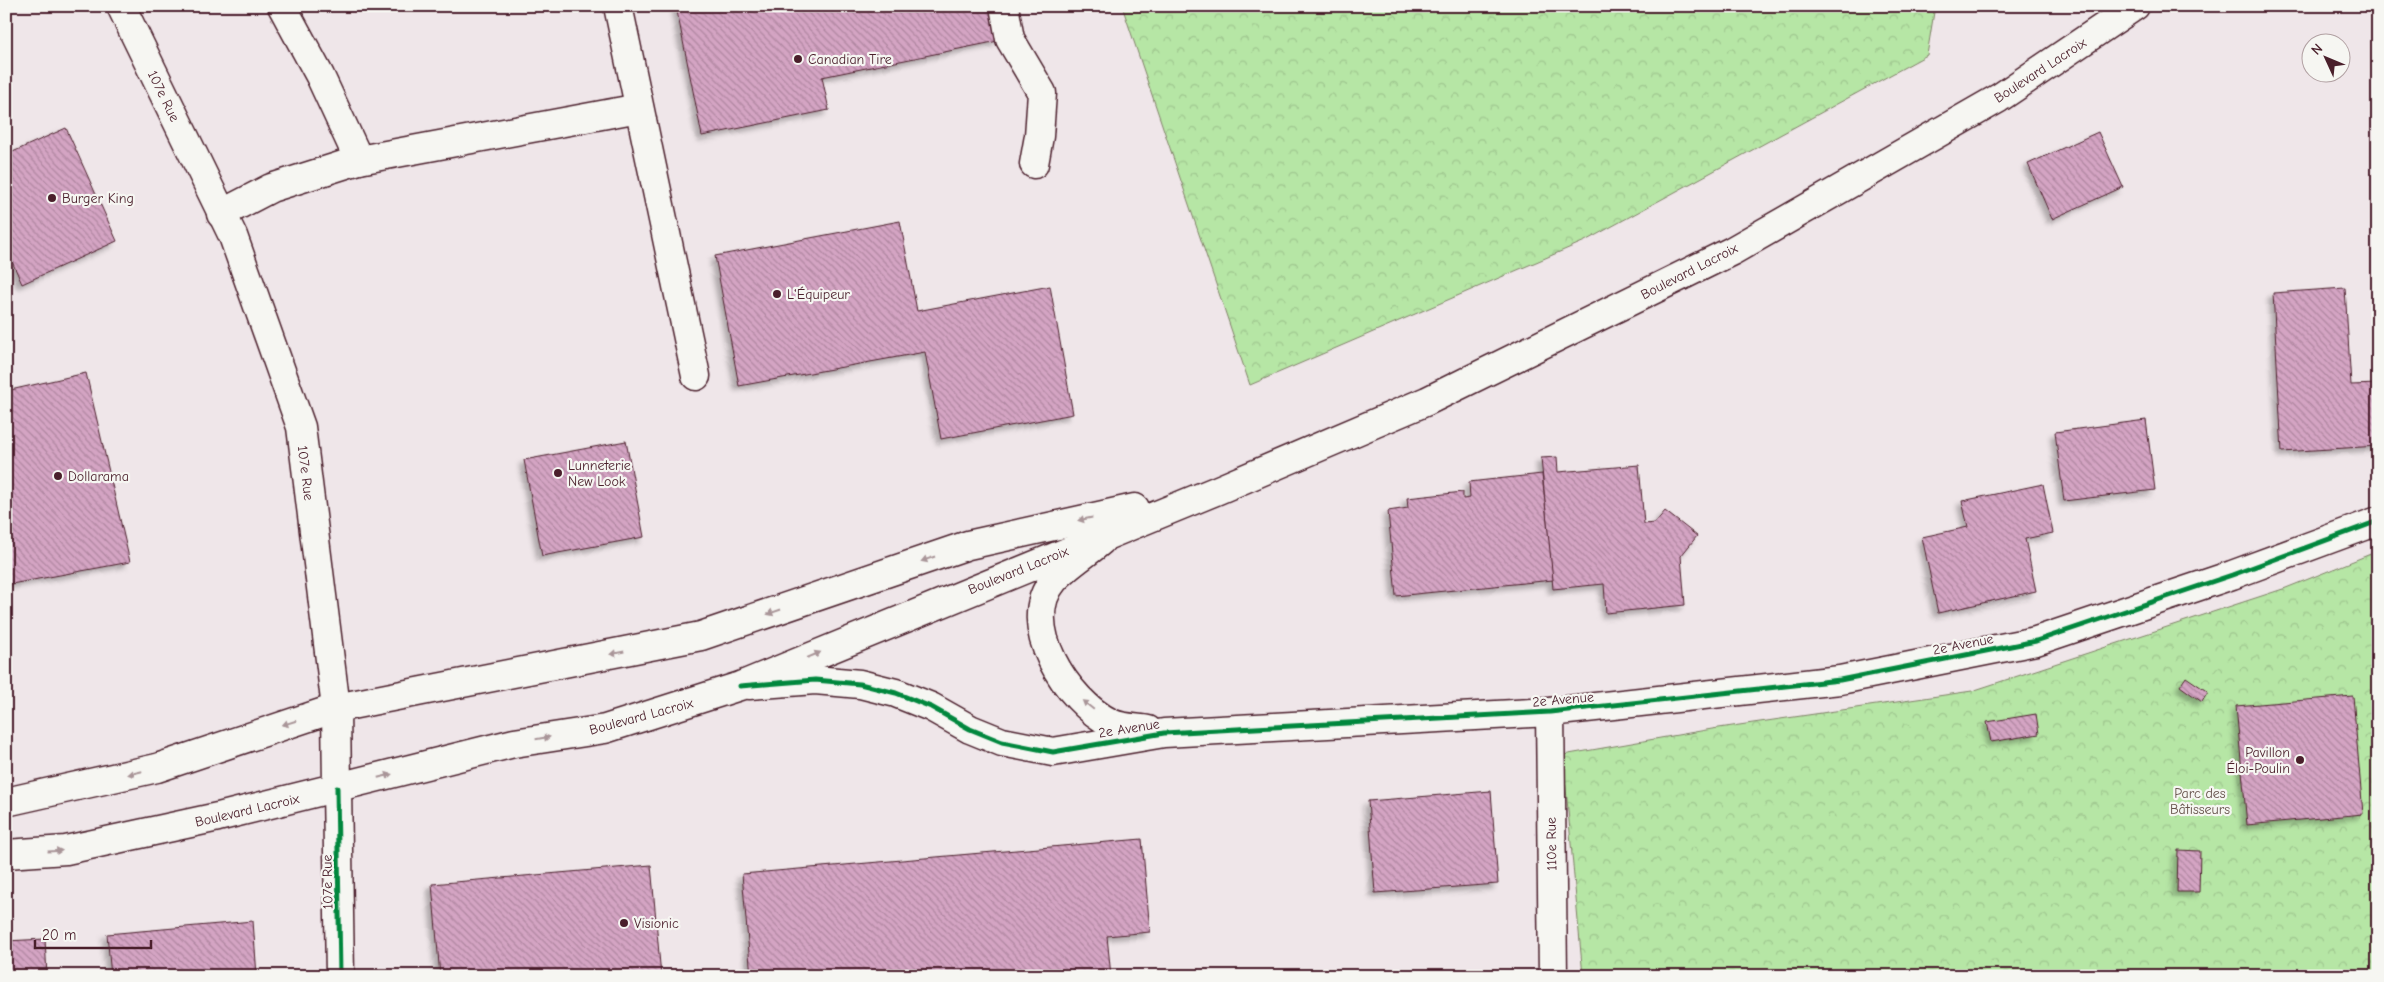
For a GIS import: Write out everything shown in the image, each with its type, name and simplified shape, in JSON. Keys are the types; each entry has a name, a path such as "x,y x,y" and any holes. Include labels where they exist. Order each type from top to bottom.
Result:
{"main road":[{"name":"107e Rue","path":"121,6 221,214 234,236 301,427 336,708 340,976"},
{"path":"282,6 320,76 359,160"},
{"path":"618,6 696,376"},
{"path":"1004,6 1010,40 1042,94 1040,136 1034,164"},
{"name":"Boulevard Lacroix","path":"6,854 66,850 337,788 514,743 605,729 740,686 1218,490 1427,401 1732,251 1999,98 2135,6"},
{"path":"221,214 271,188 359,160 639,108"},
{"name":"Boulevard Lacroix","path":"6,802 157,768 336,708 701,636 968,545 1218,490"},
{"name":"2e Avenue","path":"740,686 815,680 860,684 896,694 931,707 970,729 1002,742 1053,752 1164,734 1550,712 1840,680 2036,641 2232,576 2378,521"},
{"name":"2e Avenue","path":"1112,532 1053,581 1042,604 1043,640 1054,665 1068,689 1091,708 1111,723 1164,734"},
{"name":"110e Rue","path":"1550,712 1553,976"}],"green space":[{"path":"1122,6 1935,6 1927,55 1585,241 1250,385"},
{"name":"Parc des Bâtisseurs","path":"2378,551 2378,976 1583,976 1563,755 1712,729 1972,691 2286,588"}],"building":[{"name":"Canadian Tire","path":"676,6 991,6 998,41 822,77 829,110 702,136"},
{"name":"Burger King","path":"66,128 117,241 22,284 6,248 6,155"},
{"path":"2098,132 2123,187 2052,219 2028,164"},
{"path":"900,221 917,311 1050,286 1073,414 941,439 925,352 739,386 715,256"},
{"path":"2345,288 2351,385 2378,384 2378,446 2282,452 2273,293"},
{"name":"Dollarama","path":"86,373 130,562 6,585 6,391"},
{"path":"2146,420 2155,490 2064,501 2055,432"},
{"path":"626,441 644,537 542,556 524,460"},
{"path":"1557,457 1558,472 1639,465 1644,524 1655,523 1665,511 1697,536 1681,556 1685,605 1606,613 1604,584 1553,589 1541,458"},
{"path":"1542,474 1553,580 1396,596 1388,511 1408,508 1407,498 1463,492 1463,499 1470,498 1469,482"},
{"path":"2043,484 2053,533 2025,539 2036,591 1938,613 1922,537 1968,527 1962,501"},
{"path":"2186,677 2208,692 2202,702 2180,686"},
{"name":"Pavillon Éloi-Poulin","path":"2353,696 2363,814 2247,825 2236,706"},
{"path":"2036,714 2039,734 1991,742 1987,722"},
{"path":"1491,791 1498,884 1375,893 1368,801"},
{"path":"1142,839 1150,932 1107,936 1111,976 751,976 742,874"},
{"path":"2178,850 2200,851 2199,892 2177,892"},
{"path":"651,865 661,976 440,976 432,884"},
{"path":"253,921 257,976 111,976 107,934"},
{"path":"45,939 47,976 6,976 6,941"}],"cycle path":[{"path":"740,686 815,680 860,684 896,693 931,707 970,729 1002,742 1053,752 1164,733 1550,712 1840,680 2036,641 2232,575 2378,521"},
{"path":"337,788 340,976"}],"place":[{"name":"Canadian Tire","path":"798,59"},
{"name":"Burger King","path":"52,198"},
{"name":"L'Équipeur","path":"777,294"},
{"name":"Lunneterie New Look","path":"558,473"},
{"name":"Dollarama","path":"58,476"},
{"name":"Pavillon Éloi-Poulin","path":"2300,760"},
{"name":"Visionic","path":"624,923"}]}
